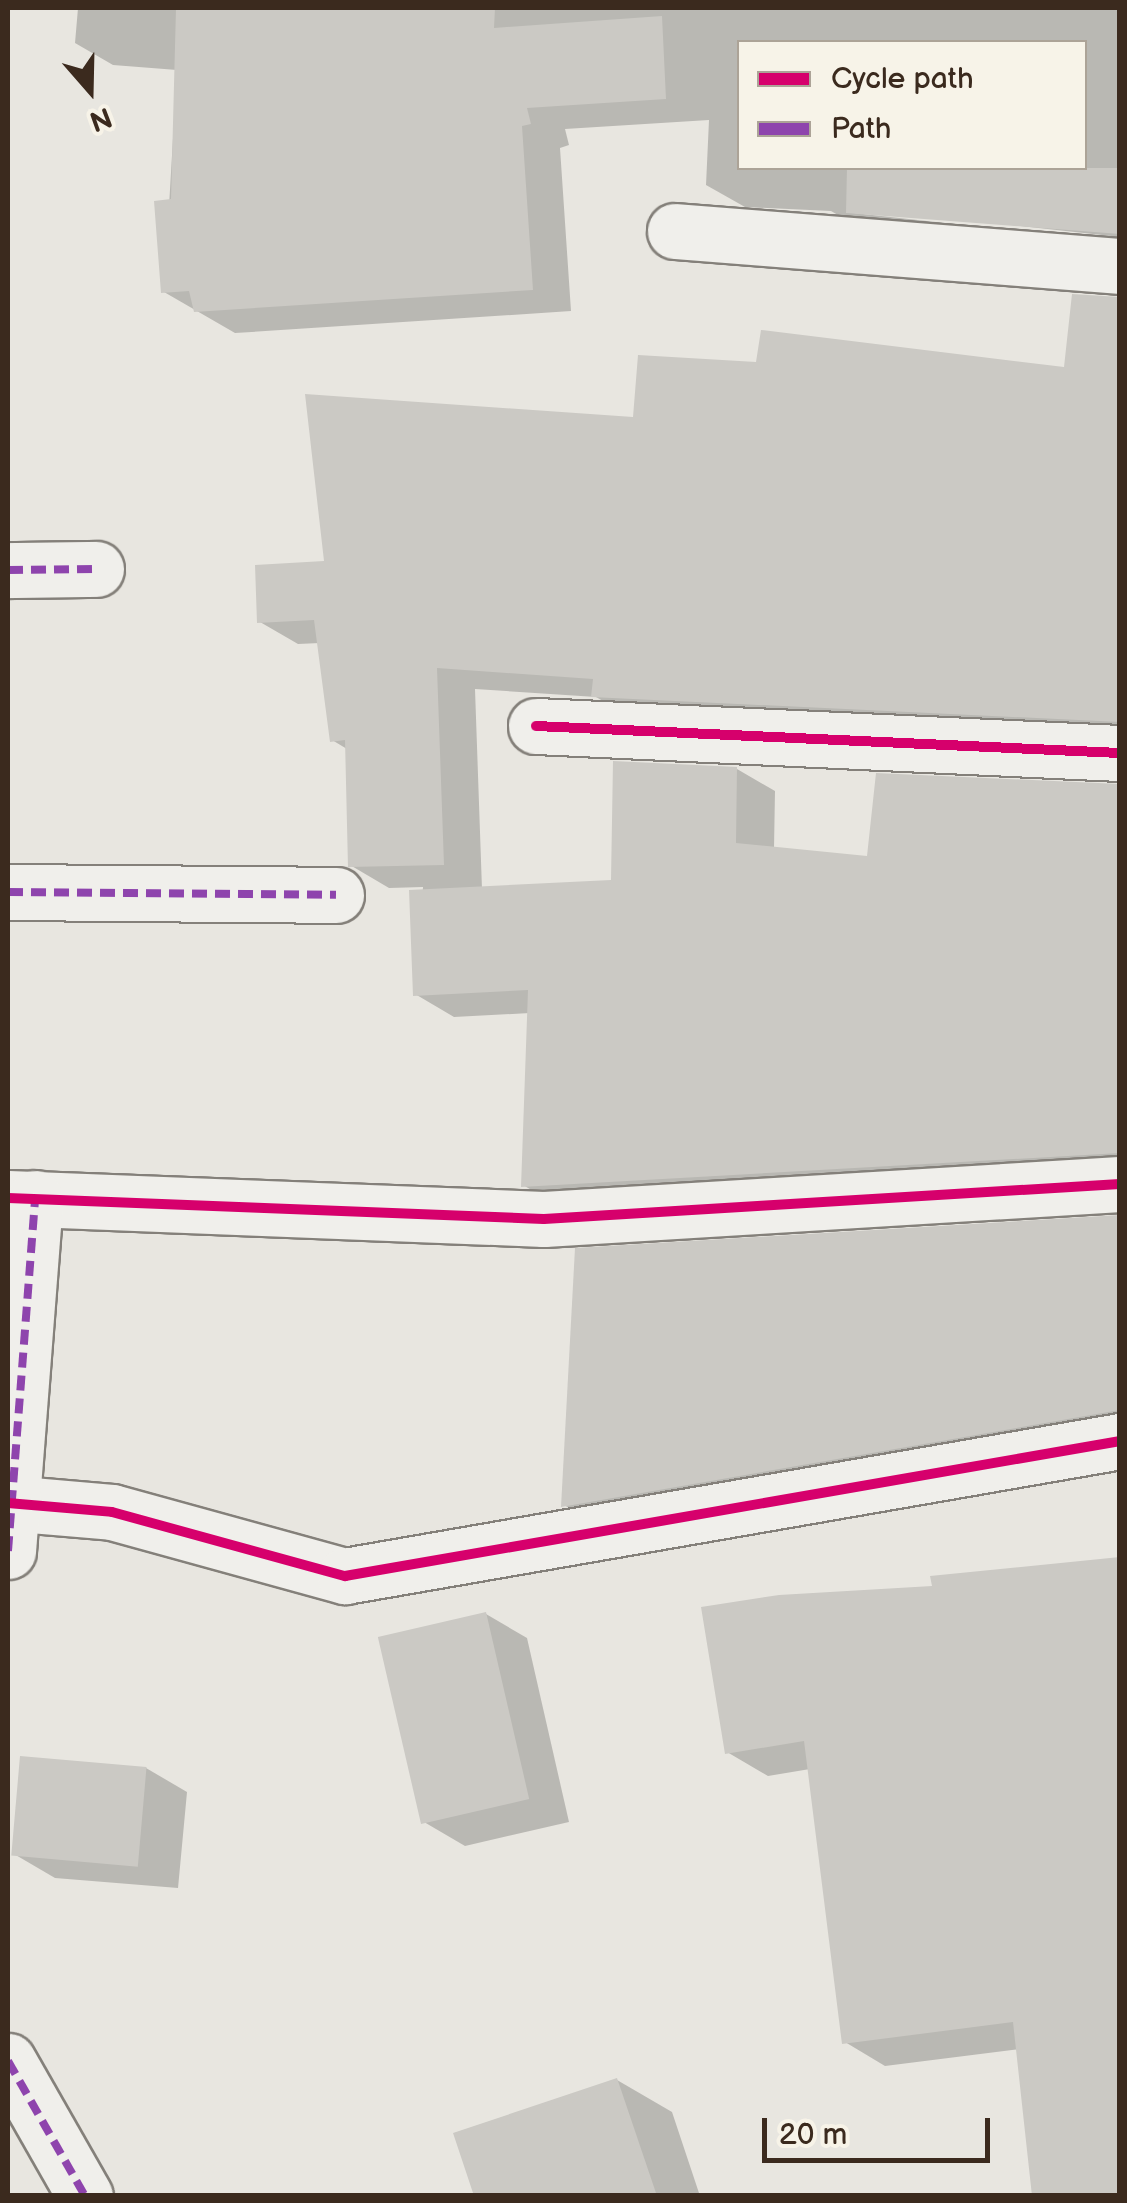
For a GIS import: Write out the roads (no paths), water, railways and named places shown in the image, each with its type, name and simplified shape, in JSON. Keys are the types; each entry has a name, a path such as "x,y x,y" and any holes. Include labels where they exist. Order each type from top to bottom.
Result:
{"street":[{"path":"674,231 1120,266"},
{"path":"8,570 96,569"},
{"path":"536,726 1120,753"},
{"path":"8,892 336,895"},
{"path":"1120,1184 544,1219 21,1198 9,1519 112,1512 345,1576 1120,1441"},
{"path":"8,2061 85,2196"}]}
